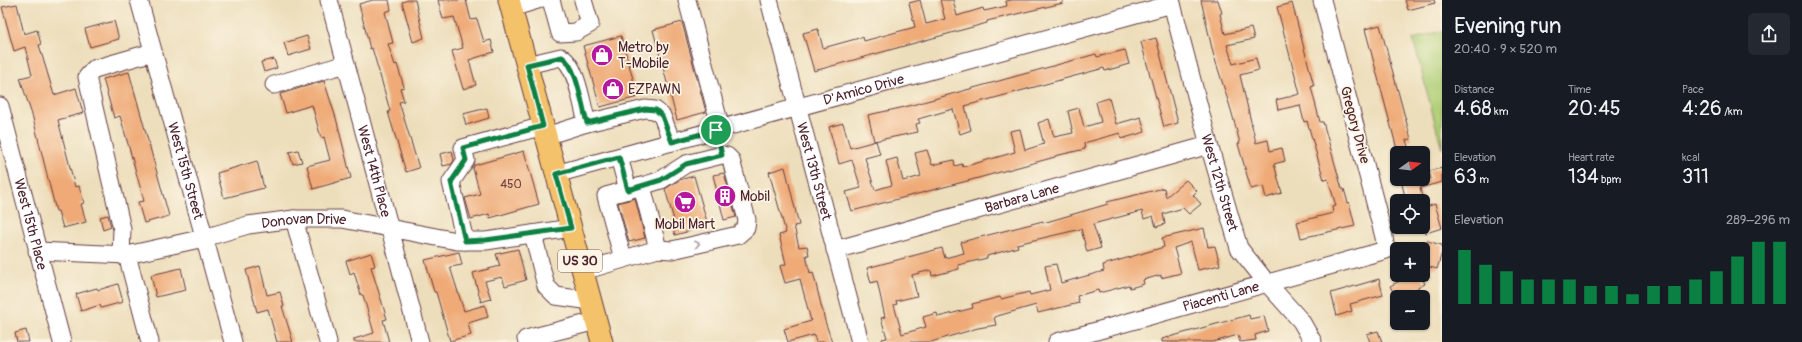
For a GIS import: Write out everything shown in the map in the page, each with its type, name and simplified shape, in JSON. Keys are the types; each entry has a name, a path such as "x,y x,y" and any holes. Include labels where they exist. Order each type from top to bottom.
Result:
{"main road":[{"name":"US 30","path":"510,4 602,342"}],"street":[{"name":"West 15th Street","path":"139,0 232,342"},
{"name":"West 14th Place","path":"329,0 420,342"},
{"path":"510,4 538,0"},
{"path":"551,0 560,33 576,32 590,24 583,0"},
{"path":"687,0 719,130 722,155"},
{"name":"West 13th Street","path":"769,0 860,342"},
{"name":"Gregory Drive","path":"1322,0 1384,237 1386,250"},
{"name":"D'Amico Drive","path":"556,174 719,130 1171,2"},
{"name":"West 12th Street","path":"1171,2 1209,145 1239,248 1267,283 1301,321 1313,342"},
{"path":"150,342 124,255 122,230 87,77 94,69 153,52"},
{"path":"527,65 562,57 565,59 572,68 587,123"},
{"path":"274,85 346,64"},
{"name":"West 15th Place","path":"0,106 62,342"},
{"path":"465,241 451,182 466,160 463,148 587,123 645,109 656,110 662,116 672,142"},
{"name":"Barbara Lane","path":"835,250 1209,145"},
{"path":"583,270 623,259 658,249 672,250 738,235 746,228 747,220 731,160 727,156 722,155 686,164 661,180 606,196 623,259"},
{"path":"619,157 635,188 658,249"},
{"path":"294,219 328,342"},
{"name":"Donovan Drive","path":"37,251 124,255 204,238 248,225 294,219 342,219 457,241 486,240 571,228"},
{"path":"533,234 546,286 556,296 594,311"},
{"name":"Piacenti Lane","path":"1057,342 1386,250"},
{"path":"527,342 526,339 594,311"}],"green space":[{"path":"1442,31 1442,149 1413,39"}],"building":[{"path":"373,0 389,0 391,10 385,12 393,43 388,44 395,65 397,64 404,87 400,88 404,101 399,102 419,168 406,172 388,112 390,111 382,82 372,48 370,49 359,4"},
{"path":"415,0 424,38 413,42 402,2"},
{"path":"438,0 466,0 471,20 477,19 484,42 491,40 494,52 469,60 476,85 463,89 452,51 463,48 454,17 443,19"},
{"path":"920,0 926,24 945,19 940,0 953,0 957,16 983,8 984,11 1007,6 1006,1 1012,0 1063,0 1063,3 987,21 987,23 814,71 803,33 818,29 823,48 863,37 864,41 915,27 909,3"},
{"path":"1201,0 1218,0 1222,13 1220,14 1225,34 1251,28 1254,39 1227,45 1233,64 1256,58 1259,70 1240,75 1256,143 1268,140 1270,151 1282,148 1285,161 1274,164 1282,193 1266,198 1263,186 1251,189 1238,144 1240,143 1231,110 1213,53"},
{"path":"1405,0 1434,0 1435,3 1408,10"},
{"path":"1292,3 1314,86 1311,87 1320,122 1323,122 1342,189 1344,189 1348,203 1349,202 1355,226 1301,238 1297,222 1333,213 1332,207 1336,206 1328,179 1324,180 1307,121 1304,122 1300,105 1278,110 1276,100 1300,94 1277,7"},
{"path":"17,4 24,34 37,30 41,44 39,45 54,95 76,88 83,113 58,120 75,187 79,186 84,203 81,204 86,222 63,228 58,211 56,211 33,118 20,78 32,75 25,47 14,51 2,7"},
{"path":"114,21 119,39 90,47 85,29"},
{"path":"682,22 706,112 677,120 653,30"},
{"path":"1380,25 1411,139 1406,140 1408,146 1396,146 1365,29"},
{"path":"307,36 311,49 288,56 284,43"},
{"path":"621,36 638,97 600,107 583,46"},
{"path":"1156,38 1178,123 1164,127 1141,42"},
{"path":"1125,50 1129,64 1105,71 1104,68 965,106 971,130 960,134 953,109 918,119 920,123 916,124 918,132 874,141 868,115 905,107 1096,54 1097,57"},
{"path":"274,59 277,68 264,72 261,62"},
{"path":"129,72 169,216 144,223 138,202 144,201 134,165 120,116 114,118 103,79"},
{"path":"324,81 336,118 351,178 313,189 307,166 330,160 324,137 321,138 312,105 286,113 280,94"},
{"path":"1109,98 1116,124 1141,117 1145,132 1121,139 1120,133 1084,143 1085,149 852,211 846,192 861,188 852,160 839,164 829,127 843,123 850,148 876,141 880,154 865,158 875,190 892,185 886,161 897,158 903,181 921,176 915,153 927,150 932,165 954,160 955,166 962,164 963,167 1015,152 1010,131 1020,129 1025,150 1044,144 1038,123 1049,119 1054,137 1073,133 1068,111 1079,108 1084,127 1101,122 1096,102"},
{"path":"487,108 489,118 466,125 463,114"},
{"path":"298,150 302,162 293,164 289,152"},
{"path":"452,151 454,160 452,164 443,166 440,154"},
{"path":"524,151 539,204 490,218 489,214 471,219 465,198 480,194 473,168 475,165"},
{"path":"257,161 264,188 224,198 217,173"},
{"path":"785,167 799,225 794,226 799,247 807,246 809,255 806,255 810,273 813,272 825,321 832,342 816,342 814,335 788,342 784,329 811,321 800,279 785,283 780,266 786,264 779,235 786,233 769,172"},
{"path":"1442,168 1442,182 1430,185 1430,171"},
{"name":"Mobil","path":"724,173 736,217 724,220 713,175"},
{"name":"Mobil Mart","path":"694,176 707,222 688,227 690,231 675,235 671,221 674,220 665,189 679,180"},
{"path":"1186,180 1197,191 1193,195 1201,204 1189,214 1183,208 1163,214 1165,224 1156,227 1153,216 1144,219 1142,211 1093,224 1101,248 1087,252 1081,229 1017,244 1018,247 987,256 987,258 958,265 959,269 932,276 931,270 912,275 917,296 896,301 897,304 894,305 902,334 926,327 923,317 937,313 938,317 973,308 972,304 1000,297 1001,299 1029,292 1030,295 1050,290 1045,266 1056,264 1061,283 1104,271 1103,265 1164,247 1162,238 1204,228 1208,247 1215,246 1220,265 1198,270 1191,242 1174,248 1181,273 1161,278 1161,275 1143,280 1144,284 1130,288 1129,285 1099,293 1098,290 1077,296 1079,303 1038,313 1036,305 994,317 996,325 978,328 931,342 882,342 882,339 887,338 881,318 885,317 877,281 871,283 867,268 942,248 945,258 964,253 961,242 1043,221 1043,223 1108,204 1107,202 1164,188 1166,197"},
{"path":"1402,186 1427,186 1420,188 1421,194 1404,194"},
{"path":"635,198 645,238 629,242 618,203"},
{"path":"1435,204 1442,228 1430,232 1430,206"},
{"path":"108,215 111,227 103,230 100,217"},
{"path":"1427,241 1442,245 1442,252 1437,269 1430,267 1430,242"},
{"path":"518,249 526,280 505,286 502,277 485,281 491,299 481,302 473,273 500,266 496,254"},
{"path":"459,252 462,265 450,267 464,311 485,305 488,317 468,323 471,335 450,341 425,260"},
{"path":"371,253 375,266 371,267 387,319 383,320 389,342 354,342 354,339 374,333 363,295 361,295 354,272 350,274 346,261"},
{"path":"260,266 267,295 280,292 284,306 282,306 293,342 277,342 268,309 257,312 246,270"},
{"path":"181,268 186,290 156,297 151,275"},
{"path":"1379,279 1383,295 1350,304 1352,311 1337,316 1331,293"},
{"path":"1398,282 1424,282 1425,284 1413,290 1392,290 1390,286"},
{"path":"118,284 123,302 101,308 100,305 81,311 76,294 97,288 98,290"},
{"path":"1249,315 1250,319 1264,316 1268,331 1255,335 1256,340 1240,342 1238,335 1213,342 1162,342 1162,339"},
{"path":"26,330 29,342 17,342 15,333"},
{"path":"1378,331 1382,342 1370,342 1367,334"}],"place":[{"name":"Metro by T-Mobile","path":"602,55"},
{"name":"EZPAWN","path":"613,89"},
{"name":"Mobil","path":"725,196"},
{"name":"Mobil Mart","path":"685,202"}],"route":[{"path":"562,57 565,59 572,68 587,123 645,109 656,110 662,116 672,142 716,130 722,155 686,164 661,180 628,190 619,157 556,174 571,228 486,240 465,241 451,182 466,160 463,148 543,126 527,65 562,57"}]}
